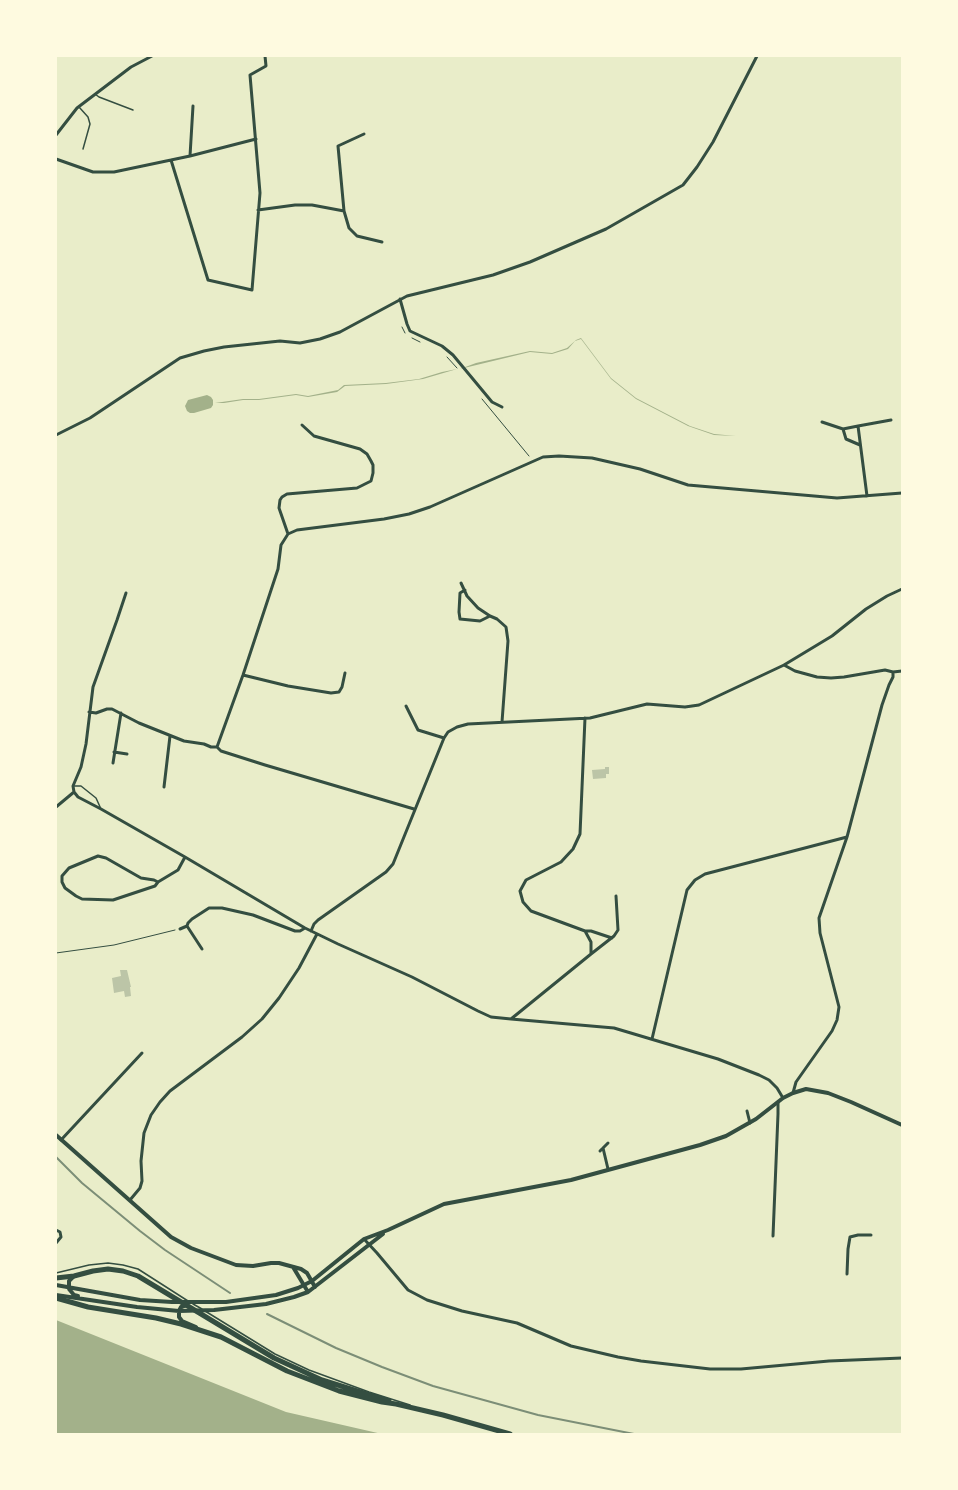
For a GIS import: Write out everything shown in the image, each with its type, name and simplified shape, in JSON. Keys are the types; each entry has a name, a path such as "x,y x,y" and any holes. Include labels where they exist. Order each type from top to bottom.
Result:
{"main road":[{"path":"56,1278 74,1276 93,1270 108,1269 123,1271 138,1276 274,1358 322,1380 396,1404"},
{"path":"56,1298 88,1307 156,1318 181,1324 221,1337 287,1371 339,1391 416,1409 510,1434"}],"street":[{"path":"56,135 79,107 131,67 152,56"},
{"path":"171,160 208,280 252,290 260,193 250,75 266,66 265,56"},
{"path":"56,435 90,418 180,358 204,350 224,347 280,341 300,343 320,339 340,332 407,296 494,275 530,262 606,229 683,185 714,142 757,56"},
{"path":"190,156 193,106"},
{"path":"364,134 338,146 344,211 349,228 357,236 382,242"},
{"path":"56,159 94,172 114,172 256,140"},
{"path":"258,210 295,205 312,205 344,211"},
{"path":"400,299 410,331 442,346 453,355 492,402 502,407"},
{"path":"822,422 843,429 891,420"},
{"path":"288,534 279,508 282,497 287,494 357,488 371,481 373,473 371,461 367,454 360,449 314,436 302,425"},
{"path":"858,426 867,496"},
{"path":"843,429 846,439 860,445"},
{"path":"217,747 243,675 278,569 281,545 288,534 297,530 384,519 409,514 430,507 543,457 559,456 592,458 640,469 688,485 837,498 902,493"},
{"path":"461,583 478,608 497,619 506,627 507,634 502,722"},
{"path":"311,931 314,924 318,920 386,872 392,864 444,738 448,732 456,727 468,724 585,718 606,715 647,704 685,706 699,705 784,665 832,636 866,609 902,589"},
{"path":"465,590 460,593 460,619 480,621 490,616"},
{"path":"126,593 118,620 92,687 81,767 73,786 74,792 78,797 102,809 305,928 412,977 491,1017 614,1028 652,1038 718,1059 759,1075 769,1080 777,1088 783,1098"},
{"path":"784,665 795,671 817,677 831,678 885,670 893,672 902,671"},
{"path":"793,1093 796,1082 832,1031 837,1020 839,1007 820,933 819,918 847,837 882,705 893,677 893,672"},
{"path":"243,675 288,686 332,694 339,692 342,687 345,673"},
{"path":"406,706 418,730 444,738"},
{"path":"89,712 96,713 107,709 112,709 184,741 217,747 221,751 254,762 414,809"},
{"path":"113,763 120,713"},
{"path":"585,718 580,834 573,849 561,862 526,880 520,891 522,902 531,911 585,931 591,931 612,938"},
{"path":"164,787 170,736"},
{"path":"114,752 127,754"},
{"path":"56,808 74,792"},
{"path":"652,1038 687,890 695,880 705,874 847,837"},
{"path":"158,882 141,878 106,858 98,856 70,868 62,876 62,882 65,888 76,896 87,899 113,900 155,886 158,882 178,870 185,857"},
{"path":"511,1019 612,938 618,930 616,896"},
{"path":"180,929 187,926 192,919 209,908 222,908 253,915 295,931 300,931 305,928"},
{"path":"187,926 202,949"},
{"path":"585,931 591,942 591,954"},
{"path":"130,1200 140,1188 142,1181 141,1161 144,1133 151,1115 160,1102 170,1091 242,1037 262,1019 279,998 299,968 317,934"},
{"path":"61,1140 142,1054"},
{"path":"56,1286 140,1300 172,1302 226,1302 276,1295 312,1281 364,1239 388,1230 444,1204 571,1180 700,1145 726,1136 750,1123 783,1098 806,1089 828,1093 902,1125"},
{"path":"773,1236 778,1101"},
{"path":"747,1111 750,1123"},
{"path":"56,1135 171,1237 191,1248 227,1262 245,1266 271,1263 293,1266 307,1273 315,1287"},
{"path":"600,1151 608,1143"},
{"path":"603,1148 608,1169"},
{"path":"56,1230 60,1232 61,1237 56,1243"},
{"path":"56,1295 137,1307 179,1311 240,1308 266,1304 308,1292 388,1230"},
{"path":"848,1274 848,1250 850,1237 853,1235 871,1235"},
{"path":"364,1239 408,1290 427,1300 462,1311 517,1323 570,1346 618,1357 710,1369 741,1369 822,1361 902,1358"},
{"path":"293,1266 308,1292"},
{"path":"74,1276 69,1281 69,1289 74,1295 91,1300"},
{"path":"197,1303 181,1307 179,1317 182,1321 221,1337"}],"lane":[{"path":"95,94 99,97 133,110"},
{"path":"79,107 88,117 90,124 83,149"},
{"path":"73,786 81,786 96,798 102,809"},
{"path":"56,1273 89,1265 108,1263 138,1269 275,1354 309,1370 369,1392 407,1403 416,1409"}],"path":[{"path":"480,396 505,429 534,461"},
{"path":"56,953 114,945 180,929"}],"shaded area":[{"path":"581,338 611,378 636,398 690,426 714,434 736,436 714,435 688,426 636,399 611,379 581,339 575,341 568,349 552,354 530,352 460,369 476,363 530,351 552,353 567,348 576,340"},
{"path":"457,369 423,379 386,384 345,386 337,392 308,397 296,395 259,400 215,403 296,394 308,396 338,390 344,385 386,383 419,379"},
{"path":"207,395 213,400 213,405 211,408 194,413 187,411 185,406 188,400"},
{"path":"56,1320 286,1412 382,1434 56,1434"}],"building":[{"path":"605,767 609,767 609,774 606,774 606,778 593,779 592,770 605,769"},
{"path":"120,970 127,970 131,987 131,996 125,997 124,991 114,993 112,978 121,976"}],"railway":[{"path":"56,1157 82,1183 140,1231 165,1250 230,1293"},
{"path":"267,1314 336,1348 433,1386 538,1415 634,1434"}]}
